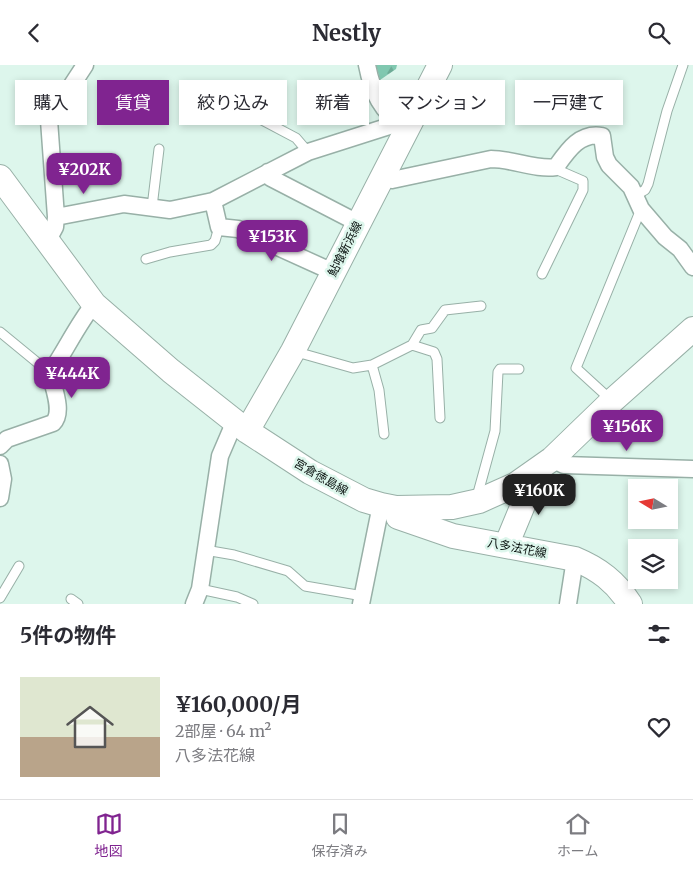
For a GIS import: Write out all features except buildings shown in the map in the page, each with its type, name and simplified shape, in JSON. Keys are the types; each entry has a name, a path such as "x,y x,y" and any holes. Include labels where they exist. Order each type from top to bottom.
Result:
{"main road":[{"name":"鮎喰新浜線","path":"431,80 440,65"},
{"name":"鮎喰新浜線","path":"241,426 293,351 381,178 403,125"},
{"name":"宮倉徳島線","path":"0,177 94,304 171,371 241,426 310,472 364,500 388,507 452,507 479,501 531,476 552,459 612,401 693,329"},
{"path":"506,546 530,488 531,476"},
{"name":"八多法花線","path":"388,507 398,517 453,536 575,559 590,565 609,578 630,604"}],"street":[{"path":"48,240 55,227 56,217 49,120 84,65"},
{"path":"367,65 375,96 379,100"},
{"path":"56,217 124,204 170,210 213,201 308,152 403,125"},
{"path":"381,178 392,180 491,159 508,159 548,168 556,167 580,138 595,135 602,136 605,157 609,165 631,187 638,202 665,237 680,249 693,267"},
{"path":"268,172 271,178 358,223"},
{"path":"213,201 218,227 238,229 333,272"},
{"path":"0,446 7,439 53,423 57,419 59,413 50,373 66,350 78,323 94,304"},
{"path":"194,604 200,589 220,456 241,426"},
{"path":"552,459 564,465 693,469"},
{"path":"0,464 3,479 0,497"},
{"path":"362,600 388,507"},
{"path":"568,604 575,559"}],"lane":[{"path":"612,401 576,368 638,202 648,184 667,111 683,65"},
{"path":"271,125 296,138 308,152"},
{"path":"152,207 159,149"},
{"path":"542,274 583,190 584,181 560,171 556,167"},
{"path":"146,259 170,252 211,245 216,241 218,227"},
{"path":"293,351 354,368 372,365 412,345 421,330 432,328 445,310 481,306"},
{"path":"0,333 50,373"},
{"path":"412,345 434,352 438,359 440,418"},
{"path":"372,365 379,390 384,433"},
{"path":"479,501 478,493 495,431 498,372 500,369 519,369"},
{"path":"205,550 234,555 288,571 305,586 362,600"},
{"path":"0,598 19,566"},
{"path":"200,589 237,597 253,604"}],"green space":[{"path":"376,65 397,65 396,69 380,80"}]}
